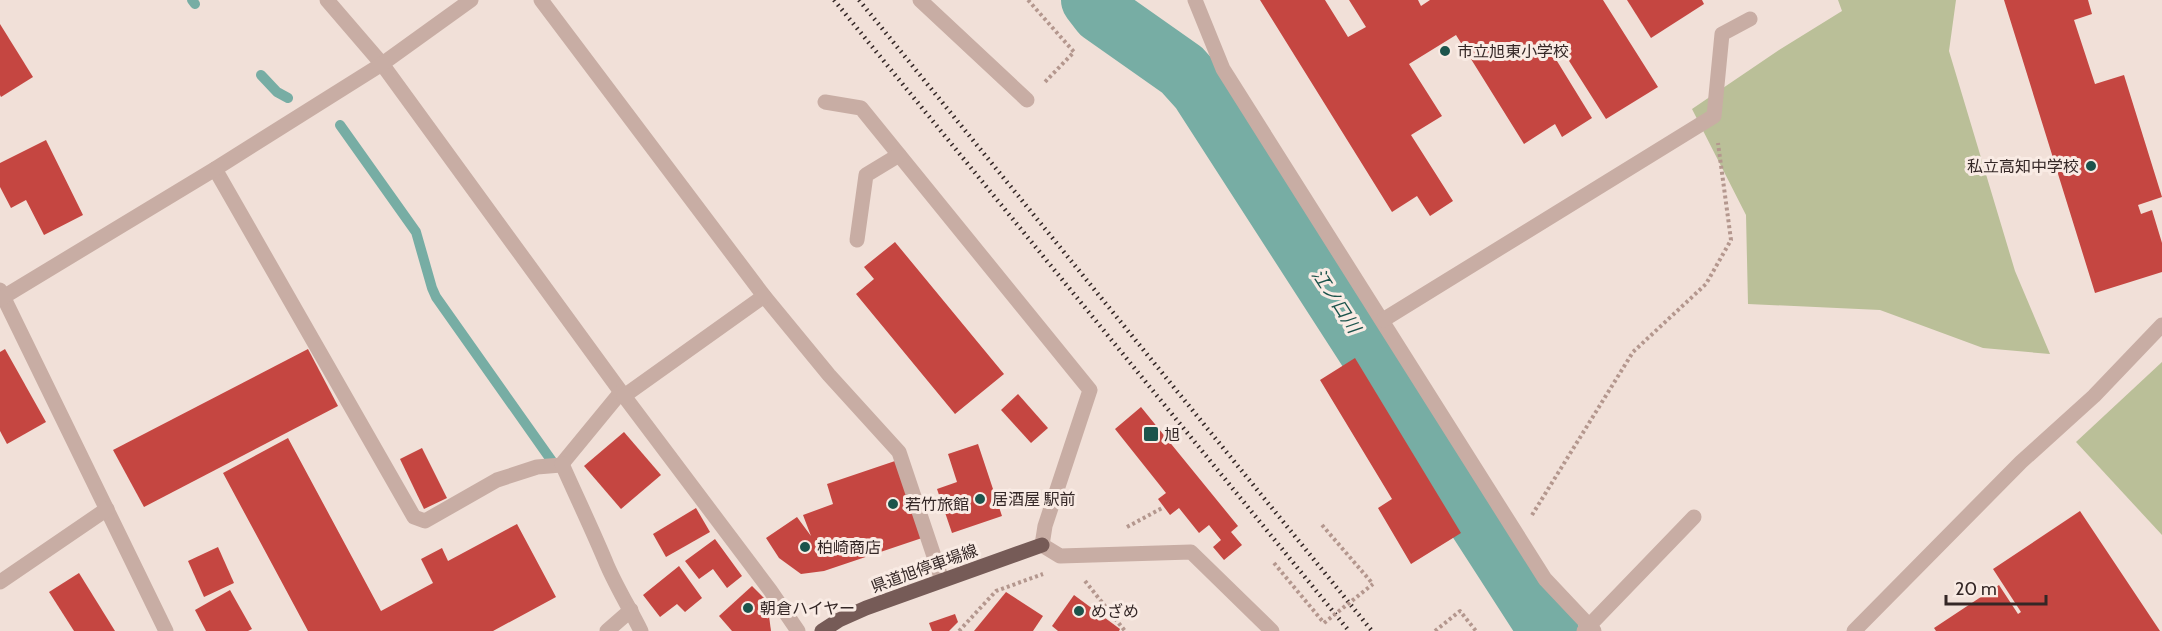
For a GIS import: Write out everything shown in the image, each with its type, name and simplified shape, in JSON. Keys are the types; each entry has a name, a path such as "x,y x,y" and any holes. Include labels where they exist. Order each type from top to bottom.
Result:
{"main road":[{"name":"県道旭停車場線","path":"822,631 839,620 866,608 1042,545"}],"street":[{"path":"327,0 382,64 798,631"},
{"path":"166,631 1,296 215,169 382,64 471,0"},
{"path":"541,0 764,296 829,375 898,452 942,580"},
{"path":"921,0 1027,100"},
{"path":"1195,0 1223,69 1545,579 1589,629 1694,517"},
{"path":"1383,320 1714,116 1722,34 1750,19"},
{"path":"825,102 861,108 1090,390 1045,526 1042,545 1060,556 1075,559 1191,552 1272,631"},
{"path":"857,240 866,175 899,154"},
{"path":"215,169 414,517 425,521 497,480 537,467 562,464 623,394 764,296"},
{"path":"1854,631 2021,462 2094,396 2162,325"},
{"path":"562,464 607,565 641,631"},
{"path":"0,582 107,509"},
{"path":"607,631 631,610"}],"path":[{"path":"1027,100 1074,52 1028,0"},
{"path":"1519,536 1633,352 1706,284 1731,240 1714,116"},
{"path":"1274,563 1324,623 1373,584 1322,525"},
{"path":"960,631 996,591 1075,559 1125,631"},
{"path":"1435,631 1460,611 1476,631"}],"green space":[{"path":"1838,0 1956,0 1949,51 2015,271 2050,354 1983,348 1880,310 1748,304 1746,215 1692,109 1779,50 1842,11"},
{"path":"2162,362 2162,535 2076,442"}],"building":[{"path":"1260,0 1325,0 1348,37 1366,27 1349,0 1418,0 1421,6 1430,0 1603,0 1658,87 1606,119 1557,42 1549,48 1592,118 1562,137 1555,124 1524,144 1456,35 1409,64 1442,116 1411,135 1453,201 1430,216 1417,196 1392,212"},
{"path":"1627,0 1702,0 1704,4 1651,38"},
{"path":"2004,0 2088,0 2092,14 2074,20 2095,84 2124,75 2162,197 2138,205 2141,214 2152,210 2162,243 2162,272 2095,293"},
{"path":"0,24 33,77 1,97 0,95"},
{"path":"46,140 83,215 44,235 26,200 11,208 0,187 0,163"},
{"path":"895,242 1004,374 955,414 856,294 874,279 864,267"},
{"path":"5,349 46,422 7,444 0,431 0,352"},
{"path":"308,349 338,406 144,507 113,450"},
{"path":"1355,358 1461,533 1411,564 1378,508 1392,499 1320,380"},
{"path":"1018,394 1048,428 1031,443 1001,410"},
{"path":"1141,407 1238,526 1231,532 1242,545 1224,560 1213,547 1221,540 1209,525 1199,533 1179,508 1170,515 1158,499 1166,493 1115,429"},
{"path":"624,432 661,475 621,509 584,466"},
{"path":"288,438 381,611 433,583 421,559 442,548 448,561 517,524 556,597 493,631 308,631 223,473"},
{"name":"居酒屋 駅前","path":"978,444 1002,516 952,533 937,489 957,482 948,454"},
{"path":"422,448 447,498 424,509 400,459"},
{"path":"895,461 922,538 824,571 801,574 779,558 766,538 797,517 811,536 803,515 833,504 827,484"},
{"path":"696,508 710,532 666,557 653,534"},
{"path":"2080,511 2160,631 1936,631 1934,628 1999,585 2018,614 2021,612 1993,569"},
{"path":"715,539 742,576 727,588 713,569 699,579 685,561"},
{"path":"218,547 234,583 204,597 188,561"},
{"path":"679,566 702,598 685,612 677,604 660,617 643,595"},
{"path":"79,573 115,631 74,631 49,592"},
{"name":"朝倉ハイヤー","path":"752,586 767,601 771,631 732,631 719,616"},
{"path":"230,590 252,629 248,631 206,631 195,610"},
{"path":"1006,592 1043,616 1033,631 974,631"},
{"name":"めざめ","path":"1074,595 1120,629 1119,631 1058,631 1052,626"},
{"path":"955,614 958,622 949,631 932,631 929,623"}],"waterway":[{"path":"192,0 195,4"},
{"name":"江ノ口川","path":"1091,0 1101,13 1182,70 1200,90 1549,631"},
{"path":"261,75 277,92 288,98"},
{"path":"340,125 416,232 436,297 554,464"}],"railway":[{"path":"834,0 1349,631"},
{"path":"859,0 1372,631"}],"place":[{"name":"市立旭東小学校","path":"1445,51"},
{"name":"私立高知中学校","path":"2091,166"},
{"name":"旭","path":"1151,434"},
{"name":"居酒屋 駅前","path":"980,499"},
{"name":"若竹旅館","path":"893,504"},
{"name":"柏崎商店","path":"805,547"},
{"name":"朝倉ハイヤー","path":"748,608"},
{"name":"めざめ","path":"1079,611"}]}
